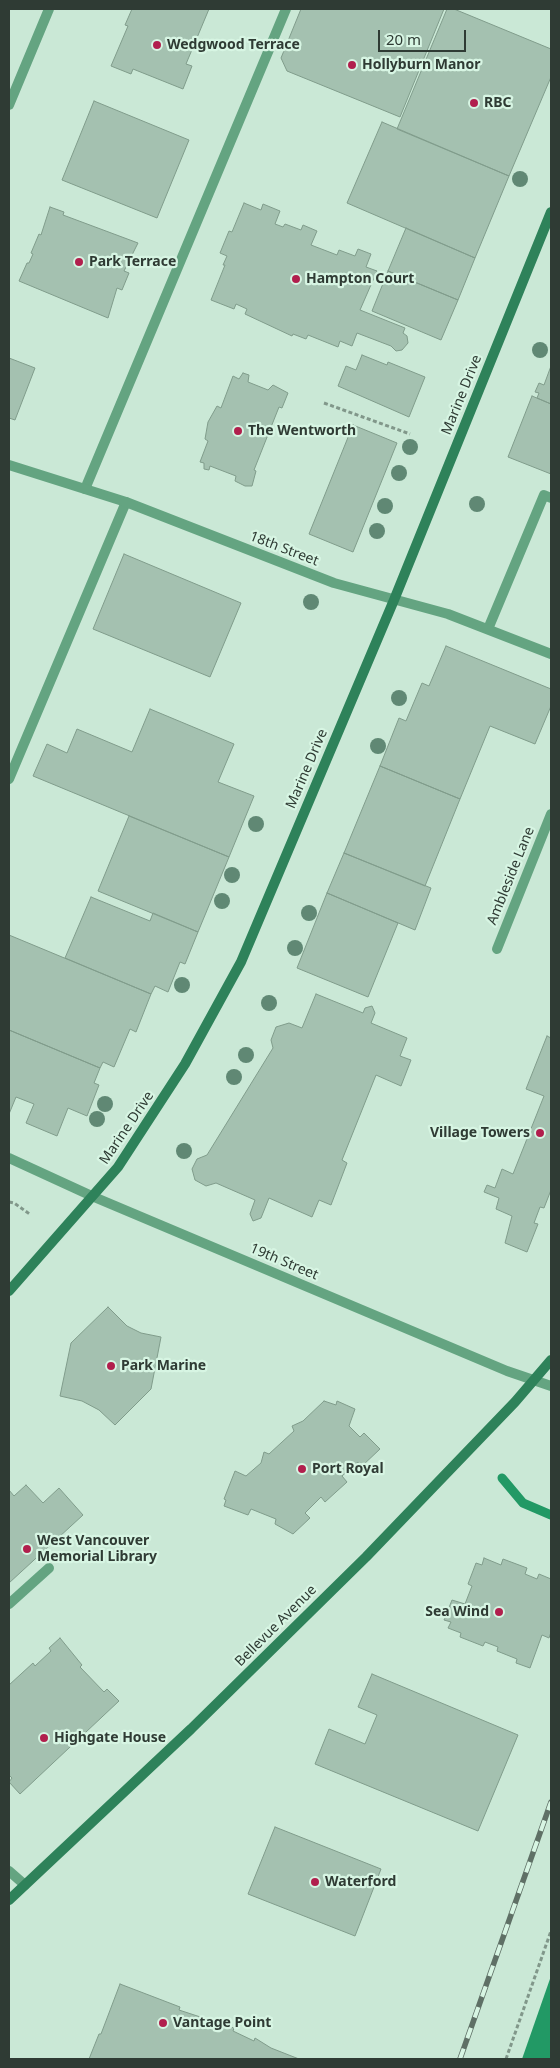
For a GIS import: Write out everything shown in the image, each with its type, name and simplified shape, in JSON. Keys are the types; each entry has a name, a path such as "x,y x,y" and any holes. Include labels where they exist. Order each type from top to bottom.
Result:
{"main road":[{"name":"Marine Drive","path":"9,1291 94,1197 118,1167 185,1064 241,962 394,600 551,212"},
{"name":"Bellevue Avenue","path":"9,1900 191,1730 366,1557 551,1360"}],"street":[{"path":"9,105 49,9"},
{"path":"85,489 286,9"},
{"name":"18th Street","path":"9,465 126,502 334,583 448,614 551,654"},
{"path":"488,629 544,495 551,498"},
{"path":"9,779 126,502"},
{"name":"Ambleside Lane","path":"496,949 551,814"},
{"name":"19th Street","path":"9,1158 94,1197 506,1371 551,1386"},
{"path":"9,1604 49,1568"},
{"path":"9,1871 25,1886"}],"path":[{"path":"324,403 410,434"},
{"path":"9,1202 14,1203 31,1215"},
{"path":"506,2059 551,1931"}],"shaded area":[{"path":"551,1976 551,2059 522,2059"}],"building":[{"name":"Wedgwood Terrace","path":"132,9 209,9 186,64 192,66 183,89 133,69 131,74 111,66 128,26 125,25"},
{"name":"Hollyburn Manor","path":"301,9 444,9 400,117 287,71 281,58"},
{"name":"RBC","path":"447,9 454,9 551,49 551,77 509,176 397,129"},
{"path":"94,101 189,140 157,218 62,180"},
{"path":"382,122 509,176 475,258 347,203"},
{"name":"Hampton Court","path":"244,203 261,210 263,204 280,211 275,224 283,227 285,224 301,230 303,225 317,231 311,245 337,255 339,250 355,256 358,249 371,254 366,267 377,271 360,310 405,328 403,333 407,336 408,343 402,350 396,351 391,346 357,333 352,346 340,341 338,347 308,335 306,339 293,334 292,336 245,314 247,309 236,304 234,309 211,300 227,256 220,253 229,231 232,232"},
{"name":"Park Terrace","path":"50,207 64,212 63,215 138,243 124,271 129,273 122,290 117,288 108,318 19,281 33,254 31,253 39,234 41,235"},
{"path":"406,228 475,258 458,300 388,271"},
{"path":"388,271 458,300 441,340 372,311"},
{"path":"362,355 387,365 388,362 425,377 409,417 338,386 346,366 356,370"},
{"path":"9,358 35,368 15,420 9,418"},
{"path":"551,366 551,404 537,398 539,393 535,392 539,383 544,385"},
{"name":"The Wentworth","path":"243,373 249,375 248,382 268,390 273,385 288,393 282,408 279,407 254,470 256,471 252,486 245,486 235,481 236,476 210,466 209,470 204,469 204,463 200,462 208,441 205,439 208,422 217,406 221,408 233,376 239,379"},
{"path":"532,396 551,404 551,474 508,457"},
{"path":"353,425 397,443 353,552 309,534"},
{"path":"124,554 241,603 210,677 93,629"},
{"path":"446,646 551,689 551,706 535,744 490,726 460,799 380,766 399,718 406,721 422,683 429,686"},
{"path":"150,709 234,744 218,782 254,796 229,857 33,776 47,744 67,753 77,729 132,752"},
{"path":"380,766 460,799 425,886 344,853"},
{"path":"129,816 229,857 198,932 98,891"},
{"path":"344,853 431,888 415,930 327,893"},
{"path":"327,893 398,923 368,997 297,968"},
{"path":"91,897 150,921 153,913 198,932 185,964 180,962 168,992 155,986 151,994 65,958"},
{"path":"9,935 151,994 136,1032 130,1029 114,1067 103,1062 100,1068 9,1030"},
{"path":"316,994 363,1013 365,1008 372,1006 375,1013 371,1023 407,1038 400,1056 411,1060 401,1086 376,1075 342,1160 347,1163 331,1205 319,1200 312,1217 269,1198 261,1218 253,1221 250,1214 255,1200 216,1183 206,1186 195,1180 192,1169 197,1159 207,1155 273,1048 271,1040 276,1027 289,1023 302,1028"},
{"path":"9,1030 100,1068 94,1083 99,1085 87,1116 68,1108 57,1136 26,1123 34,1104 16,1097 9,1114"},
{"name":"Village Towers","path":"547,1036 551,1038 551,1190 544,1208 540,1207 534,1223 538,1224 527,1252 505,1243 512,1216 496,1209 499,1198 484,1192 487,1185 495,1188 502,1169 513,1174 544,1096 526,1089"},
{"name":"Park Marine","path":"108,1307 127,1326 141,1333 161,1337 151,1389 115,1425 99,1410 82,1401 60,1396 71,1343"},
{"name":"Port Royal","path":"324,1401 336,1405 337,1401 355,1409 349,1426 360,1437 364,1433 380,1449 362,1466 358,1462 342,1476 347,1482 325,1502 321,1497 305,1513 310,1518 293,1534 275,1524 276,1519 251,1509 248,1515 224,1506 226,1500 224,1499 235,1471 246,1476 261,1463 264,1452 269,1454 294,1431 292,1426 303,1421"},
{"name":"West Vancouver Memorial Library","path":"26,1485 43,1503 59,1488 83,1515 9,1583 9,1490 14,1496"},
{"name":"Sea Wind","path":"484,1558 501,1565 503,1559 527,1568 525,1574 537,1579 539,1574 551,1579 551,1632 549,1638 542,1635 530,1668 516,1663 517,1659 497,1651 498,1647 485,1642 483,1646 460,1637 461,1633 448,1628 451,1622 444,1620 452,1600 465,1604 472,1586 468,1584 476,1563 482,1565"},
{"name":"Highgate House","path":"60,1638 82,1665 80,1667 104,1692 107,1689 119,1701 20,1794 9,1782 12,1778 9,1775 9,1685 33,1663 35,1666 51,1651 49,1648"},
{"path":"372,1674 518,1735 478,1831 315,1764 329,1729 365,1744 377,1715 358,1707"},
{"name":"Waterford","path":"275,1827 381,1869 355,1936 248,1894"},
{"name":"Vantage Point","path":"120,1984 180,2007 179,2010 234,2028 233,2031 254,2041 255,2038 271,2048 299,2059 89,2059 99,2034 101,2034"}],"waterway":[{"path":"502,1478 523,1503 551,1515"}],"railway":[{"path":"460,2059 551,1802"}],"place":[{"name":"Wedgwood Terrace","path":"157,45"},
{"name":"Hollyburn Manor","path":"352,65"},
{"name":"RBC","path":"474,103"},
{"name":"Park Terrace","path":"79,262"},
{"name":"Hampton Court","path":"296,279"},
{"name":"The Wentworth","path":"238,431"},
{"name":"Village Towers","path":"540,1133"},
{"name":"Park Marine","path":"111,1366"},
{"name":"Port Royal","path":"302,1469"},
{"name":"West Vancouver Memorial Library","path":"27,1549"},
{"name":"Sea Wind","path":"499,1612"},
{"name":"Highgate House","path":"44,1738"},
{"name":"Waterford","path":"315,1882"},
{"name":"Vantage Point","path":"163,2023"}]}
